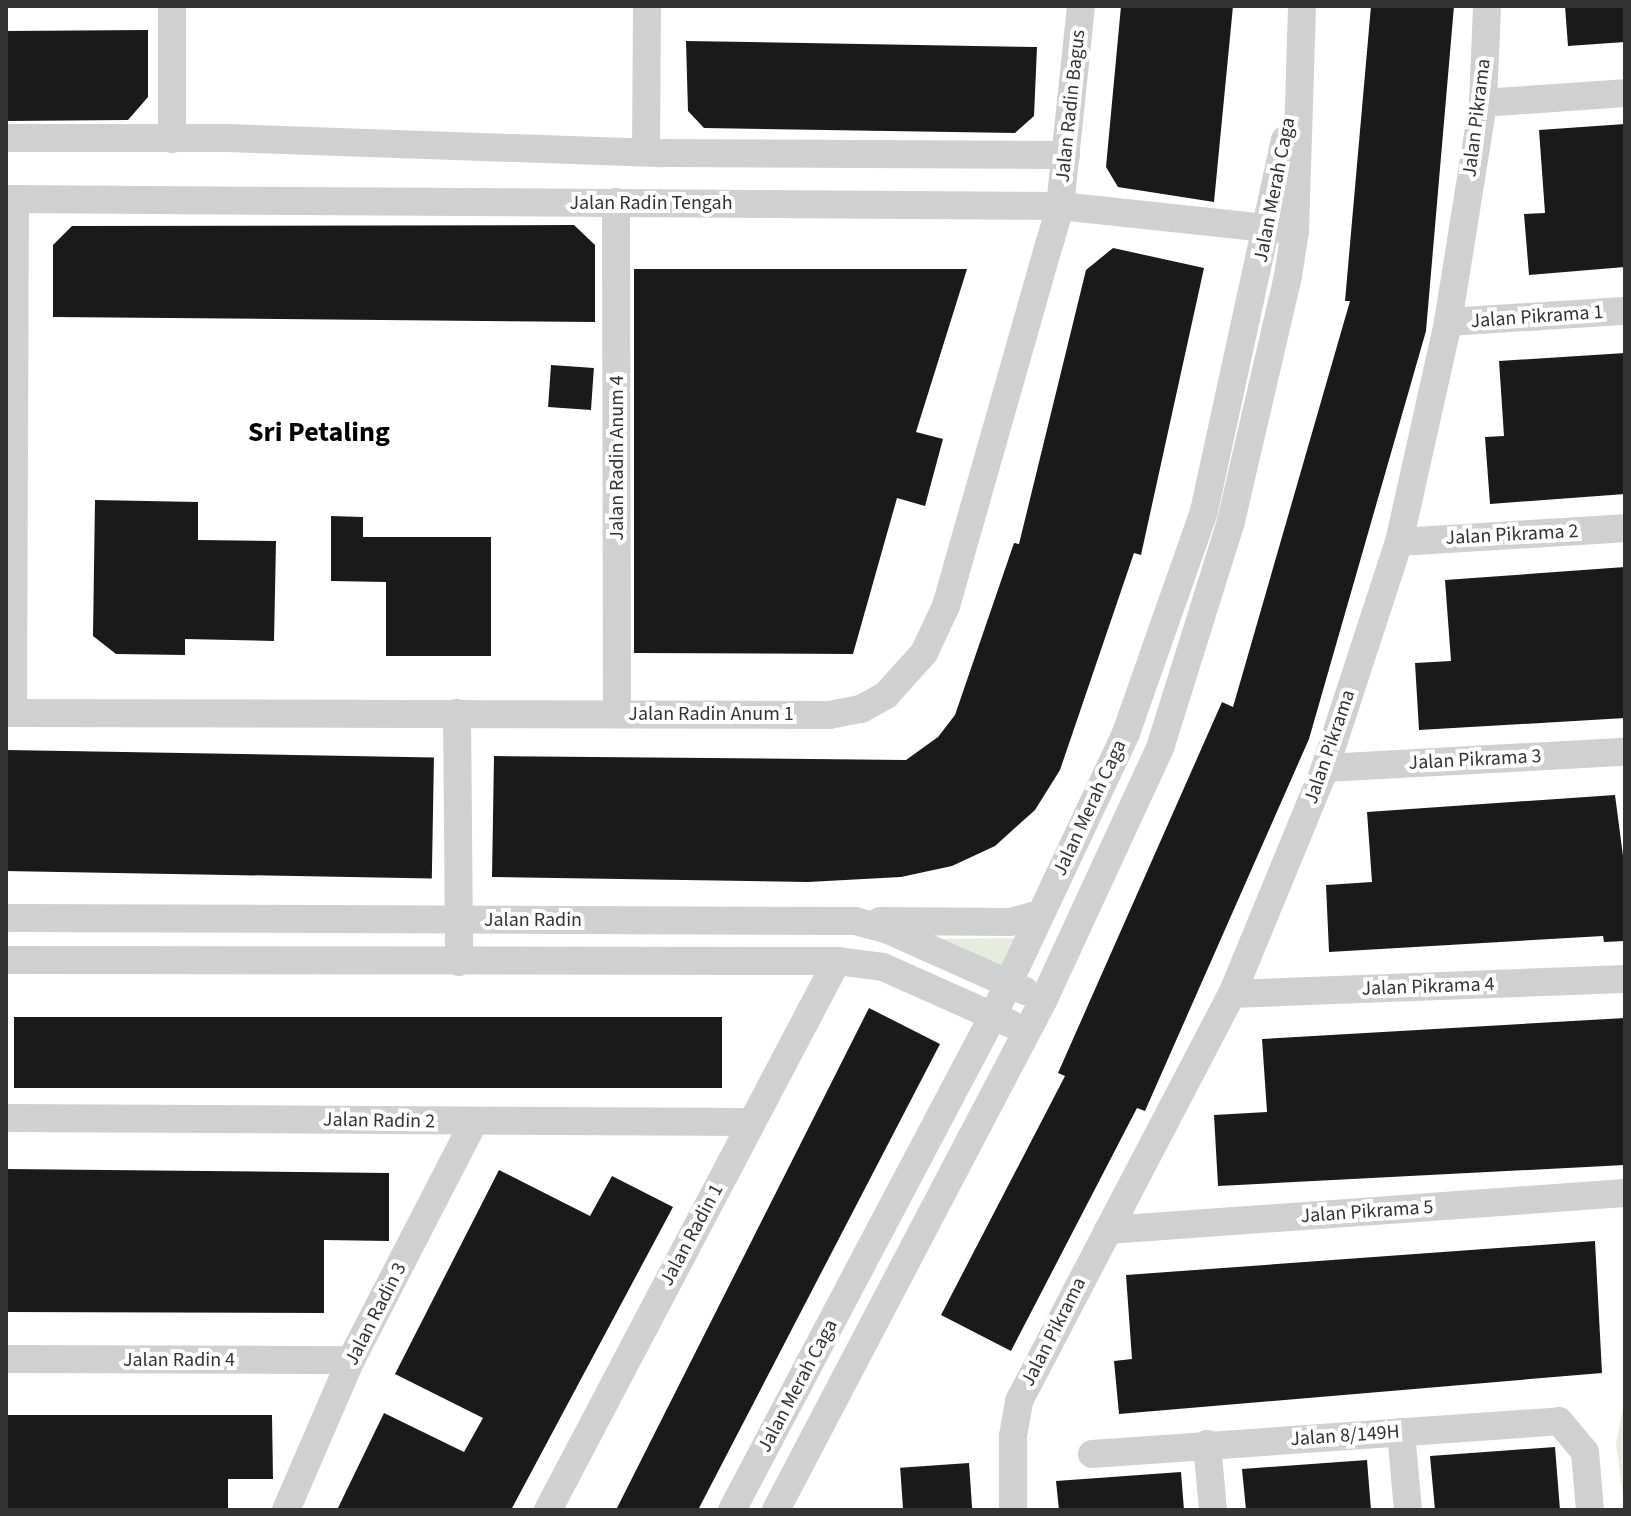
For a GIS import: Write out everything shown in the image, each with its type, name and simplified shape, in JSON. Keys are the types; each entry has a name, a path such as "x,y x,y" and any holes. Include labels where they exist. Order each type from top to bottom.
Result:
{"street":[{"path":"172,6 172,139"},
{"path":"646,152 647,6"},
{"name":"Jalan Radin Bagus","path":"1060,206 1081,6"},
{"name":"Jalan Merah Caga","path":"776,1510 1044,999 1160,748 1231,521 1282,229 1302,52 1302,6"},
{"name":"Jalan Pikrama","path":"1013,1510 1013,1436 1034,1366 1232,994 1325,768 1399,542 1448,322 1483,103 1487,6"},
{"path":"1483,103 1625,93"},
{"path":"6,138 172,139 646,152 1066,155"},
{"path":"10,199 10,713"},
{"name":"Jalan Radin Tengah","path":"10,199 1060,206 1282,229"},
{"name":"Jalan Radin Anum 4","path":"616,202 617,714"},
{"name":"Jalan Radin Anum 1","path":"10,713 829,715 861,709 906,678 946,606 1060,206"},
{"path":"1050,242 1072,221 1111,212"},
{"name":"Jalan Merah Caga","path":"732,1510 993,1016 1126,733 1204,511 1282,229"},
{"name":"Jalan Pikrama 1","path":"1448,322 1625,311"},
{"name":"Jalan Pikrama 2","path":"1399,542 1625,528"},
{"path":"457,713 459,962"},
{"name":"Jalan Pikrama 3","path":"1325,768 1625,752"},
{"path":"855,921 1010,922 1040,914"},
{"name":"Jalan Radin","path":"6,918 855,921 888,930 1044,999"},
{"name":"Jalan Radin","path":"6,960 837,961 883,967 1026,1031"},
{"name":"Jalan Radin 1","path":"548,1510 837,961"},
{"name":"Jalan Pikrama 4","path":"1232,994 1625,979"},
{"name":"Jalan Radin 2","path":"6,1118 751,1122"},
{"name":"Jalan Radin 3","path":"286,1510 351,1360 474,1122"},
{"name":"Jalan Pikrama 5","path":"1108,1230 1625,1193"},
{"name":"Jalan Radin 4","path":"6,1359 351,1360"},
{"name":"Jalan 8/149H","path":"1092,1454 1559,1421 1585,1452 1590,1510"},
{"path":"1401,1432 1408,1510"},
{"path":"1207,1444 1213,1510"}],"shaded area":[{"path":"1021,938 1005,977 923,939"},
{"path":"1625,1398 1625,1510 1616,1444"}],"building":[{"path":"1121,6 1233,6 1214,202 1118,187 1106,167"},
{"path":"1371,6 1454,6 1426,331 1309,739 1145,1111 1137,1108 1011,1351 941,1315 1065,1076 1058,1073 1222,702 1233,707 1350,301 1345,301"},
{"path":"1565,6 1625,6 1625,42 1568,46"},
{"path":"148,30 148,97 128,120 6,121 6,31"},
{"path":"686,41 1037,47 1034,116 1015,133 704,128 688,111"},
{"path":"1625,124 1625,267 1529,275 1524,214 1545,213 1539,130"},
{"path":"574,225 595,245 595,322 53,317 53,245 72,226"},
{"path":"1113,248 1204,268 1141,555 1134,553 1060,770 1035,810 995,846 952,866 901,877 808,882 492,877 494,756 906,760 938,737 955,715 1014,543 1019,544 1086,270"},
{"path":"634,269 967,269 916,432 943,439 925,506 897,498 853,654 634,653"},
{"path":"1625,353 1625,494 1490,504 1485,437 1504,436 1499,361"},
{"path":"551,365 594,368 591,410 548,407"},
{"path":"95,500 198,502 198,540 276,541 274,641 185,639 185,655 116,654 93,636"},
{"path":"331,516 363,517 363,537 491,537 491,656 386,656 386,582 331,581"},
{"path":"1625,567 1625,718 1419,730 1415,663 1451,661 1445,580"},
{"path":"6,750 434,757 432,878 6,871"},
{"path":"1615,795 1625,871 1625,941 1604,942 1603,936 1329,952 1326,885 1372,882 1367,812"},
{"path":"869,1008 940,1044 698,1510 616,1510"},
{"path":"14,1017 722,1017 722,1088 14,1088"},
{"path":"1625,1018 1625,1165 1218,1186 1214,1115 1267,1112 1262,1039"},
{"path":"6,1169 389,1173 389,1241 324,1240 324,1313 6,1312"},
{"path":"499,1170 590,1216 612,1176 673,1207 511,1510 337,1510 384,1413 464,1452 483,1418 395,1374"},
{"path":"1595,1241 1602,1373 1119,1414 1114,1361 1132,1359 1126,1275"},
{"path":"6,1415 272,1415 273,1479 228,1479 228,1510 6,1510"},
{"path":"1555,1447 1560,1510 1435,1510 1430,1456"},
{"path":"1367,1460 1371,1510 1246,1510 1242,1469"},
{"path":"969,1463 972,1510 903,1510 900,1468"},
{"path":"1181,1472 1184,1510 1059,1510 1056,1481"}],"district":[{"name":"Sri Petaling","path":"319,432"}]}
